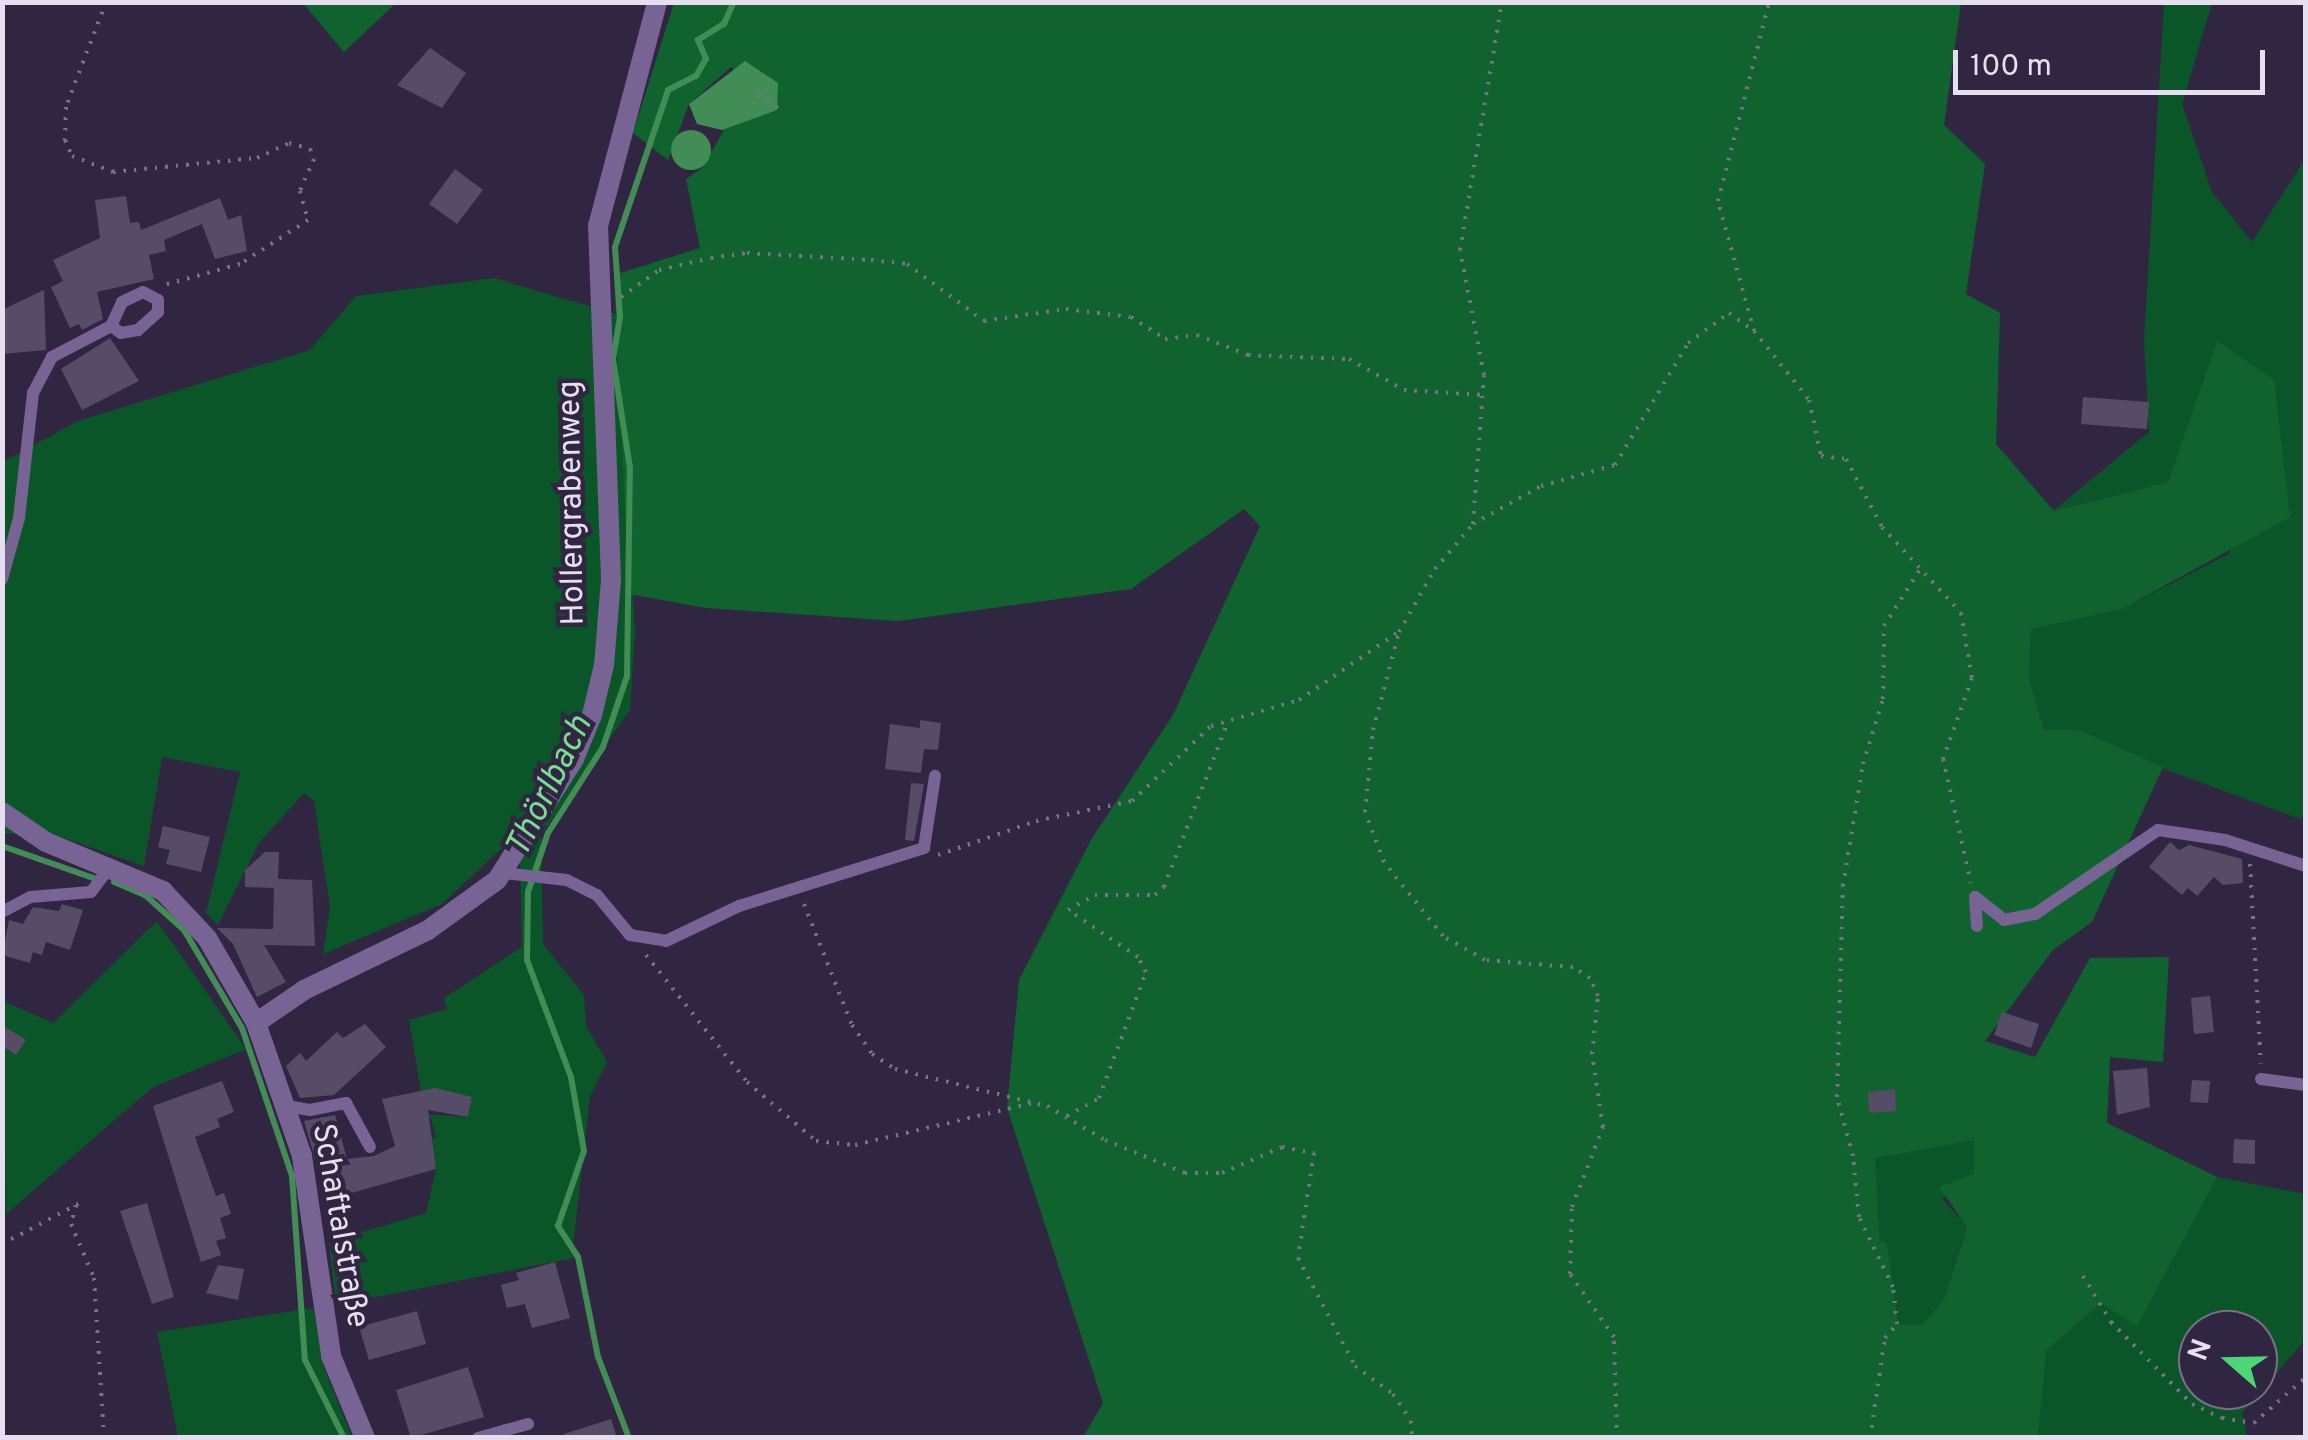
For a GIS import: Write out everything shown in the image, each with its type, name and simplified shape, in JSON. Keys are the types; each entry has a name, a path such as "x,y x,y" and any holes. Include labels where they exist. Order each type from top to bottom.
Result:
{"street":[{"name":"Hollergrabenweg","path":"256,1024 304,990 428,930 521,877 574,758 604,665 610,579 598,226 657,2"},
{"name":"Schaftalstraße","path":"2,812 46,842 162,891 206,938 256,1024 302,1156 332,1356 364,1438"}],"lane":[{"path":"2,578 19,518 32,393 52,357 111,326"},
{"path":"521,877 567,880 597,896 630,935 666,941 786,891 883,864 924,848 934,776"},
{"path":"1975,897 2004,920 2034,914 2158,830 2225,840 2250,852 2306,866"},
{"path":"2,912 30,897 90,892 110,867"},
{"path":"1975,897 1978,926"},
{"path":"2261,1078 2306,1085"},
{"path":"287,1106 310,1110 346,1103 370,1148"},
{"path":"478,1438 528,1424"}],"path":[{"path":"106,2 66,108 64,140 72,156 113,172 257,158 290,142 310,149 314,159 300,191 308,220 240,264 157,287"},
{"path":"1473,524 1483,394 1460,250 1502,2"},
{"path":"1754,331 1718,201 1769,2"},
{"path":"758,95 778,108"},
{"path":"624,297 659,270 747,253 907,264 984,321 1066,309 1131,318 1165,340 1196,335 1248,355 1349,359 1404,390 1483,394"},
{"path":"1617,1438 1614,1337 1570,1274 1572,1207 1603,1126 1592,1054 1598,996 1590,978 1573,968 1485,960 1443,936 1384,862 1365,812 1367,771 1399,632 1435,569 1473,524 1541,486 1614,465 1688,343 1729,313 1754,331 1809,400 1821,456 1846,459 1882,528 1961,613 1972,678 1942,759 1975,897"},
{"path":"1870,1438 1884,1338 1897,1324 1893,1287 1859,1217 1853,1156 1836,1097 1843,886 1863,764 1883,699 1884,626 1920,568"},
{"path":"923,860 1036,822 1132,801 1211,726 1300,700 1399,632"},
{"path":"1067,1116 1100,1098 1146,972 1138,958 1068,910 1095,895 1154,895 1164,887 1228,721"},
{"path":"2250,852 2261,1078"},
{"path":"786,891 802,902 852,1025 872,1054 920,1080 1034,1103 1067,1116 1106,1140 1185,1173 1222,1173 1282,1147 1314,1153 1298,1258 1355,1366 1393,1394 1411,1421 1412,1438"},
{"path":"630,935 746,1082 816,1141 856,1145 1034,1103"},
{"path":"2,1244 78,1204 71,1224 94,1278 104,1438"},
{"path":"2083,1276 2112,1322 2192,1404 2222,1418 2254,1423 2306,1377"}],"shaded area":[{"path":"303,3 396,3 344,52"},
{"path":"674,3 1961,3 1944,125 1985,164 1966,294 2000,313 1996,444 2054,511 2168,482 2217,341 2274,380 2290,517 2122,609 2031,629 2029,678 2044,730 2079,730 2163,767 2092,922 2053,950 1985,1041 2035,1057 2090,958 2169,957 2163,1062 2110,1057 2107,1123 2217,1177 2137,1326 2101,1303 2046,1351 2038,1437 1083,1437 1103,1403 1007,1108 1019,980 1091,840 1173,715 1260,526 1244,509 1131,589 898,621 706,608 629,594 614,275 700,248 686,179 702,168 727,125 776,110 731,67 689,104 668,160 633,133","holes":["1974,1140 1974,1174 1939,1187 1967,1227 1944,1299 1922,1325 1898,1324 1887,1243 1880,1240 1875,1158"]},
{"path":"2164,3 2212,3 2182,104 2212,192 2252,242 2305,159 2305,813 2300,819 2126,755 2080,730 2044,730 2029,678 2031,628 2122,609 2230,553 2217,342 2168,482 2053,511 2149,432 2144,340"},
{"path":"745,61 778,83 777,110 722,130 697,124 689,104"},
{"path":"691,130 705,136 711,150 705,164 691,170 677,164 671,150 677,136"},
{"path":"494,278 616,314 635,631 630,710 541,835 543,944 584,995 586,1026 607,1062 590,1096 573,1246 578,1257 336,1305 329,1242 426,1213 436,1169 428,1140 436,1137 431,1118 421,1121 418,1114 468,1117 472,1098 421,1092 409,1020 447,1009 444,998 522,947 520,860 503,847 442,904 323,954 330,907 314,801 304,793 259,843 218,925 206,913 240,772 162,757 144,866 50,833 3,834 3,462 78,421 310,350 356,296"},
{"path":"157,921 246,1049 153,1087 6,1214 3,1001 53,1023"},
{"path":"1974,1139 1975,1174 1942,1199 1967,1226 1944,1299 1922,1325 1897,1324 1887,1244 1880,1241 1875,1157"},
{"path":"2217,1177 2305,1194 2305,1340 2278,1371 2278,1310 2178,1310 2178,1410 2245,1410 2247,1437 2038,1438 2045,1352 2101,1303 2137,1325"},
{"path":"313,1308 324,1368 352,1437 178,1437 157,1332"}],"building":[{"path":"430,48 466,73 442,108 397,85"},
{"path":"455,169 483,190 457,224 429,204"},
{"path":"126,196 130,223 139,222 141,230 220,198 228,220 241,215 247,251 215,259 202,224 164,240 166,251 149,255 154,279 97,292 103,319 82,330 79,324 70,328 51,287 63,281 53,260 100,238 95,200"},
{"path":"44,290 46,350 2,354 2,310"},
{"path":"110,338 139,381 82,410 61,369"},
{"path":"2083,397 2149,402 2147,429 2081,424"},
{"path":"920,720 941,723 938,750 924,749 921,773 885,769 890,724 920,728"},
{"path":"911,783 924,784 914,841 905,840"},
{"path":"163,826 210,837 201,872 166,864 170,850 158,847"},
{"path":"2170,842 2179,850 2189,845 2242,859 2243,883 2223,885 2214,877 2197,896 2188,888 2182,895 2149,867"},
{"path":"265,852 279,852 278,879 312,880 315,946 264,945 286,982 257,997 233,944 217,928 273,929 274,888 245,887 245,870"},
{"path":"62,904 83,910 70,950 46,942 42,955 33,952 30,963 2,955 9,920 23,924 33,907 59,911"},
{"path":"2210,996 2214,1032 2194,1034 2191,998"},
{"path":"2002,1012 2039,1024 2031,1048 1994,1035"},
{"path":"365,1024 386,1047 334,1095 300,1098 286,1066 300,1053 306,1061 337,1032 343,1038"},
{"path":"2,1025 26,1040 16,1055 2,1046"},
{"path":"2147,1068 2150,1107 2117,1115 2113,1071"},
{"path":"2192,1080 2210,1081 2208,1103 2190,1102"},
{"path":"222,1081 234,1112 217,1119 220,1127 195,1137 216,1196 224,1193 231,1214 220,1218 226,1238 216,1241 221,1255 201,1262 153,1106"},
{"path":"435,1088 472,1097 468,1117 428,1110 436,1169 327,1200 304,1121 335,1115 347,1159 374,1156 395,1146 382,1099"},
{"path":"1895,1089 1896,1111 1869,1113 1868,1092"},
{"path":"2234,1139 2255,1140 2255,1164 2233,1163"},
{"path":"147,1203 174,1297 152,1304 120,1211"},
{"path":"555,1262 570,1318 532,1328 525,1304 507,1308 501,1285 519,1280 516,1273"},
{"path":"218,1265 244,1269 238,1300 206,1293"},
{"path":"417,1311 426,1344 369,1360 359,1327"},
{"path":"468,1367 484,1417 411,1438 396,1390"},
{"path":"611,1419 617,1438 565,1438 564,1434"}],"waterway":[{"name":"Thörlbach","path":"629,1438 598,1357 578,1257 558,1226 584,1151 571,1077 527,960 528,892 548,833 603,747 627,676 630,468 613,359 620,317 615,247 668,90 696,76 706,59 698,40 724,24 734,2"},
{"path":"2,846 96,879"},
{"path":"114,882 145,895 184,930 242,1028 292,1176 305,1360 344,1438"}]}
